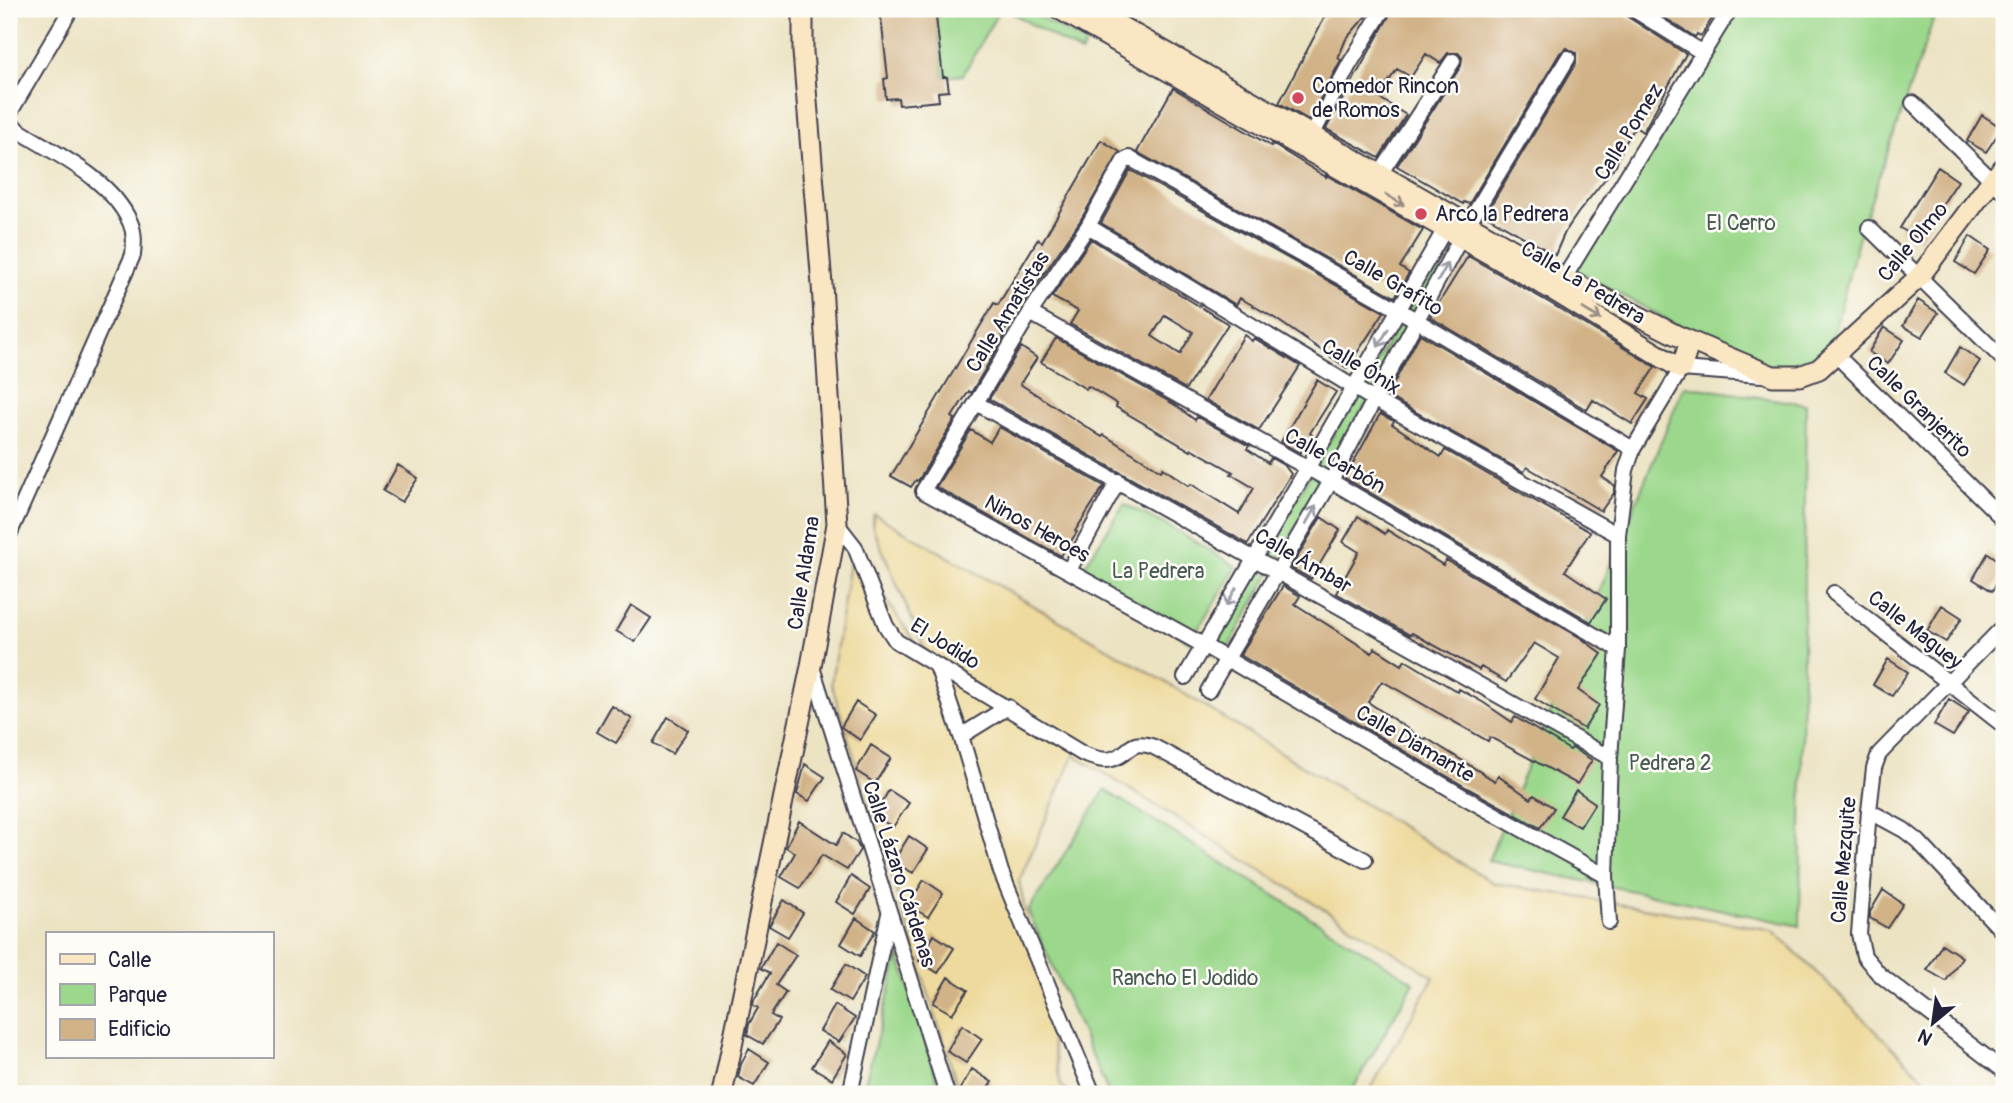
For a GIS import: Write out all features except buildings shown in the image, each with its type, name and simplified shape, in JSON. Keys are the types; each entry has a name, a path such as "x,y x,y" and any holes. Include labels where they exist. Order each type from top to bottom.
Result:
{"main road":[{"name":"Calle Aldama","path":"722,1094 811,666 837,524 822,285 803,52 803,9"},
{"name":"Calle La Pedrera","path":"1059,9 1108,28 1457,226 1690,341 1773,376"},
{"name":"Calle La Pedrera","path":"1090,9 1108,28"},
{"name":"Calle La Pedrera","path":"1309,141 1380,174 1556,292 1681,369"},
{"name":"Calle Olmo","path":"1773,376 1800,376 1819,369 1920,276 2000,180"},
{"path":"1681,369 1690,341"}],"street":[{"path":"9,114 71,9"},
{"path":"1309,141 1349,65 1383,9"},
{"path":"1633,9 1703,53"},
{"name":"Calle Pomez","path":"1564,278 1730,9"},
{"path":"1185,677 1399,310 1568,58"},
{"path":"1380,174 1453,61"},
{"path":"1913,103 2000,180"},
{"path":"9,122 100,183 117,202 131,224 134,240 134,255 9,535"},
{"name":"Calle Amatistas","path":"923,491 1030,313 1088,226 1124,161 1129,158"},
{"name":"Calle Grafito","path":"1129,158 1399,310 1633,449"},
{"name":"Calle Ónix","path":"1088,226 1354,388 1618,535"},
{"path":"1208,691 1331,481 1416,321 1457,226"},
{"path":"1869,228 2004,360"},
{"name":"Calle Carbón","path":"1030,313 1331,481 1618,649"},
{"name":"Calle Granjerito","path":"1835,354 2004,520"},
{"path":"1609,922 1606,876 1610,758 1618,649 1618,535 1626,470 1633,449 1681,369 1773,376"},
{"name":"Calle Ámbar","path":"975,403 1610,758"},
{"path":"1069,570 1118,481"},
{"name":"Ninos Heroes","path":"923,491 1203,645"},
{"name":"El Jodido","path":"837,524 855,547 886,626 896,641 1083,754 1102,761 1114,759 1132,746 1142,743 1154,747 1365,860"},
{"name":"Calle Maguey","path":"1834,593 2004,726"},
{"path":"1948,683 2004,626"},
{"name":"Calle Diamante","path":"1203,645 1606,876"},
{"name":"Calle Lázaro Cárdenas","path":"811,666 947,1094"},
{"path":"937,666 961,736 1001,872 1093,1094"},
{"name":"Calle Mezquite","path":"1948,683 1880,754 1874,768 1859,934 1864,956 1879,974 2004,1071"},
{"path":"961,736 1009,707"},
{"path":"1869,811 1918,841 2004,933"},
{"path":"850,1094 889,912"}],"green space":[{"path":"935,9 1000,9 963,75 943,77"},
{"path":"1005,9 1026,9 1086,44 1081,53"},
{"name":"El Cerro","path":"1732,9 1937,9 1860,232 1830,348 1815,363 1798,372 1775,370 1695,335 1576,270"},
{"path":"1447,241 1456,245 1222,659 1207,651"},
{"name":"Pedrera 2","path":"1684,386 1806,404 1800,926 1488,861"},
{"name":"La Pedrera","path":"1124,504 1174,529 1237,567 1190,642 1079,575"},
{"name":"Rancho El Jodido","path":"1105,790 1414,982 1350,1094 1109,1094 1028,911"},
{"path":"899,955 941,1094 862,1094"}],"sand":[{"path":"874,514 1147,671 1494,883 1773,930 1940,1094 1368,1094 1434,977 1074,755 1019,881 1061,1086 1072,1094 960,1094 831,683 850,562 858,560 932,666 872,526"}],"place":[{"name":"Comedor Rincon de Romos","path":"1298,98"},
{"name":"Arco la Pedrera","path":"1421,214"}]}
